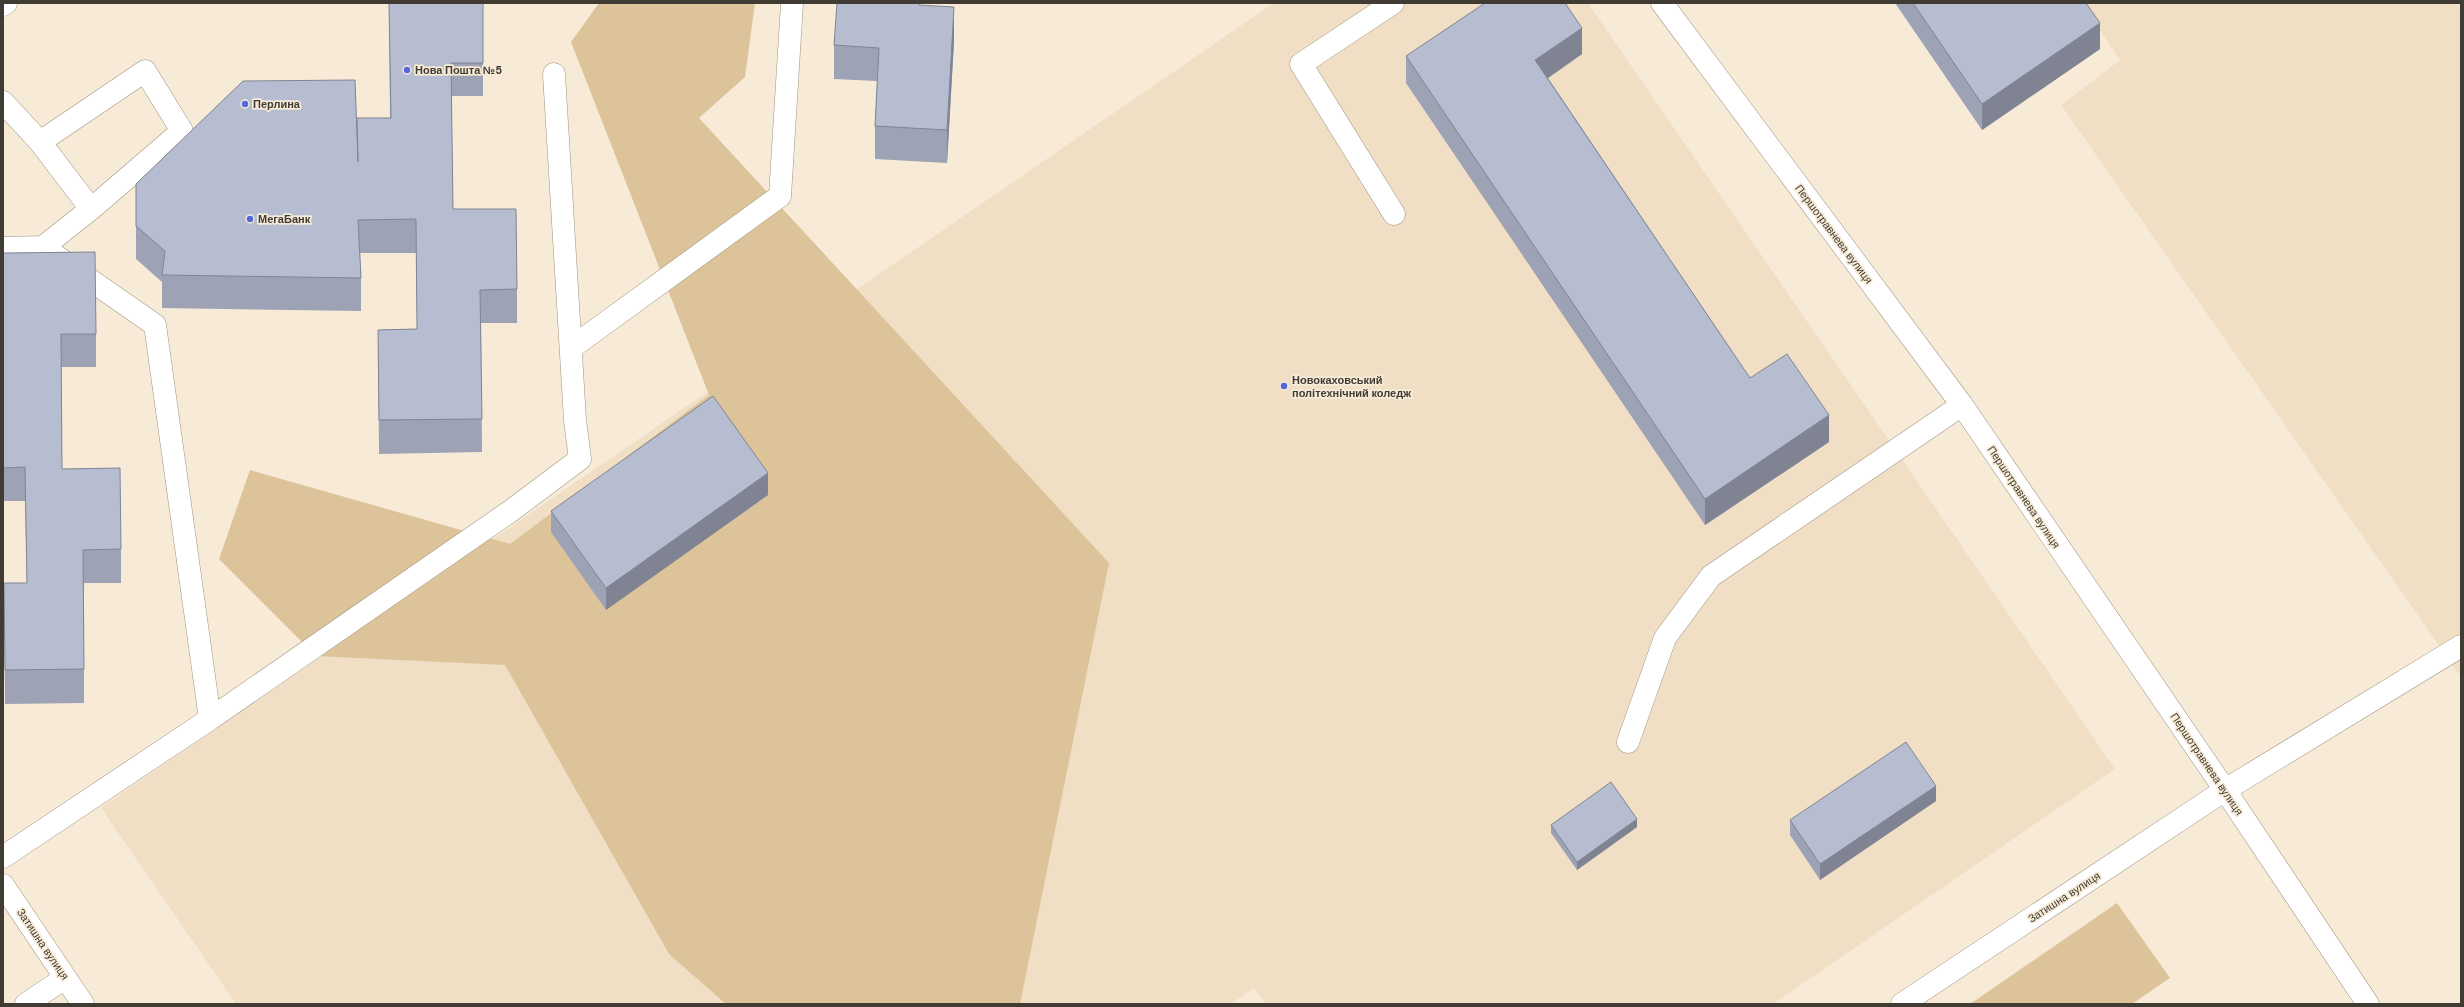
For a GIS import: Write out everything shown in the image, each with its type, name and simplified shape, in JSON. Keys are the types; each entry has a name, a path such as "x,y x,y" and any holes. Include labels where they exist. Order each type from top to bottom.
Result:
{"street":[{"path":"571,348 780,196 792,3"},
{"path":"1393,3 1301,64 1394,214"},
{"name":"Першотравнева вулиця","path":"1662,3 1962,405 2225,790 2368,1004"},
{"path":"3,248 43,246 91,209 182,131 145,71 40,142"},
{"path":"3,857 210,719 506,514 580,459 571,348 554,74"},
{"path":"3,102 40,142 91,209"},
{"path":"43,246 155,325 210,719"},
{"path":"1628,742 1665,638 1711,576 1962,405"},
{"name":"Затишна вулиця","path":"1902,1004 2225,790 2461,646"},
{"name":"Затишна вулиця","path":"3,885 83,1004"},
{"path":"26,1004 65,978"}],"shaded area":[{"path":"599,3 755,3 745,77 699,118 1109,563 1020,1004 726,1004 669,954 505,665 316,656 219,559 250,470 510,544 709,395 571,42"},
{"name":"Новокаховський політехнічний коледж","path":"1274,3 1588,3 2115,769 1773,1004 1266,1004 1254,988 1230,1004 236,1004 101,808"},
{"path":"2082,3 2461,3 2461,677 2061,105 2120,60"},
{"path":"2117,903 2170,978 2132,1004 1970,1004"}],"building":[{"path":"389,3 483,3 483,63 451,63 453,209 516,209 517,289 480,290 482,419 379,420 378,330 417,329 416,219 358,220 361,278 162,275 165,251 136,226 136,184 243,81 355,80 358,162 357,118 391,118"},
{"path":"837,3 920,3 919,5 954,7 947,130 875,126 879,48 834,45"},
{"path":"1485,3 1565,3 1582,28 1535,60 1750,378 1787,354 1829,415 1705,499 1406,56"},
{"path":"1913,3 2086,3 2100,23 1982,104"},
{"path":"95,252 96,334 61,334 62,469 120,468 121,549 83,550 84,669 5,670 4,583 27,583 25,467 3,468 3,253"},
{"path":"713,396 768,473 606,588 551,511"},
{"path":"1906,742 1936,786 1820,864 1790,820"},
{"path":"1611,782 1637,819 1577,862 1551,825"}],"place":[{"name":"Нова Пошта №5","path":"407,70"},
{"name":"Перлина","path":"245,104"},
{"name":"МегаБанк","path":"250,219"},
{"name":"Новокаховський політехнічний коледж","path":"1284,386"}]}
